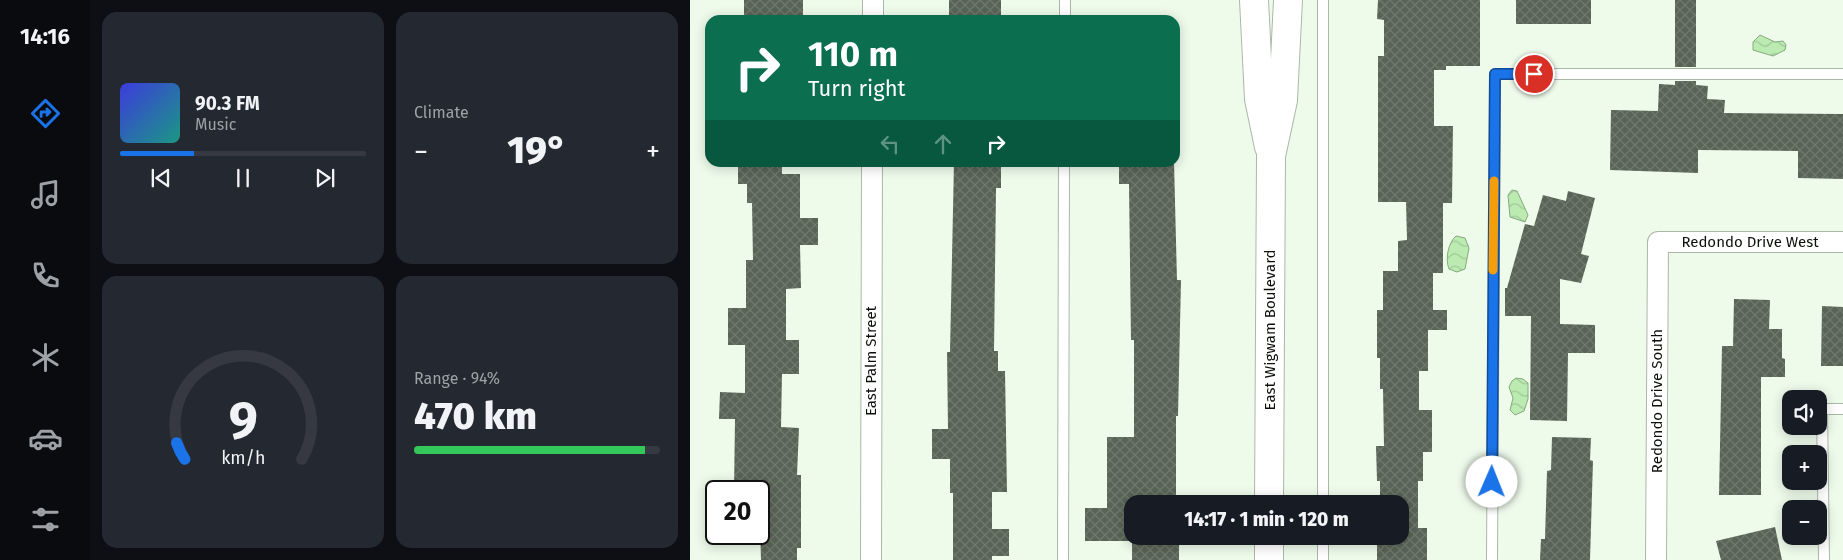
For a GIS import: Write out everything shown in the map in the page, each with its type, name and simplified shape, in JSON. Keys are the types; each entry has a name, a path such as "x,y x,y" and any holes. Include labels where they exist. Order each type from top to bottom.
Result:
{"street":[{"path":"873,0 873,15"},
{"name":"East Wigwam Boulevard","path":"1254,0 1259,99 1271,156"},
{"name":"East Wigwam Boulevard","path":"1269,495 1271,156 1283,100 1288,0"},
{"name":"East Palm Street","path":"871,560 872,167"},
{"name":"Redondo Drive West","path":"1658,242 1843,242"},
{"name":"Redondo Drive South","path":"1656,560 1658,242"},
{"path":"1269,545 1269,560"}],"lane":[{"path":"1065,0 1065,15"},
{"path":"1323,0 1323,495"},
{"path":"1492,560 1495,74 1843,74"},
{"path":"1063,560 1064,167"},
{"path":"1824,560 1822,409 1843,409"},
{"path":"1323,545 1323,560"}],"water":[{"path":"1760,35 1775,42 1783,41 1786,45 1785,50 1773,56 1753,50 1753,42"},
{"path":"1512,190 1517,191 1528,215 1525,222 1510,217 1508,195"},
{"path":"1456,236 1465,238 1469,248 1465,269 1457,272 1449,269 1447,261 1449,247"},
{"path":"1516,378 1523,379 1528,383 1528,399 1524,411 1515,415 1510,410 1513,398 1509,387"}],"building":[{"path":"744,0 803,0 803,15 744,15"},
{"path":"949,0 1001,0 1001,15 949,15"},
{"path":"1378,0 1480,0 1480,66 1446,66 1446,70 1434,70 1434,126 1453,126 1452,203 1443,203 1443,273 1433,273 1433,310 1447,310 1447,330 1428,330 1428,371 1419,371 1419,410 1432,410 1432,452 1423,452 1423,481 1418,481 1418,528 1427,528 1427,560 1377,560 1377,545 1409,545 1409,495 1380,495 1380,481 1377,481 1376,446 1384,446 1383,389 1380,389 1380,358 1377,358 1377,310 1383,310 1383,271 1398,271 1398,241 1407,240 1406,202 1378,202 1378,56 1384,56 1384,20 1377,19"},
{"path":"1516,0 1591,0 1591,24 1516,24"},
{"path":"1675,0 1696,0 1696,67 1675,67"},
{"path":"1675,81 1696,81 1696,85 1708,86 1707,99 1725,100 1724,113 1843,114 1843,179 1798,178 1798,151 1698,150 1698,173 1610,170 1611,110 1658,111 1659,84 1675,85"},
{"path":"738,167 782,167 782,174 800,174 800,218 818,218 818,245 800,245 801,288 786,289 786,340 799,340 799,374 782,374 781,427 799,428 797,475 801,475 801,548 797,548 797,560 761,560 761,545 770,545 770,480 734,480 735,419 719,419 720,392 745,393 745,345 728,345 728,308 746,308 746,260 753,260 752,203 747,203 747,184 738,184"},
{"path":"954,167 1001,167 1001,188 996,188 994,351 998,351 998,371 1005,371 1007,492 992,492 992,529 1009,529 1009,556 992,556 992,560 953,560 953,493 950,493 950,459 932,459 932,429 948,429 947,352 950,352"},
{"path":"1119,167 1174,167 1177,280 1181,280 1178,416 1176,416 1176,495 1124,495 1124,541 1085,541 1085,508 1107,508 1107,437 1134,437 1134,340 1131,340 1129,184 1119,184"},
{"path":"1568,191 1595,198 1581,254 1589,256 1581,283 1560,279 1560,324 1595,325 1595,353 1568,353 1567,421 1530,420 1531,316 1505,316 1505,288 1507,288 1525,224 1534,226 1543,195 1566,201"},
{"path":"1734,299 1770,300 1769,329 1782,329 1782,358 1785,359 1785,377 1761,377 1761,495 1719,495 1722,346 1733,346"},
{"path":"1822,306 1843,307 1843,366 1821,366"},
{"path":"1552,437 1591,438 1590,460 1593,461 1590,560 1540,560 1541,539 1545,539 1547,471 1551,470"},
{"path":"1775,527 1782,560 1721,560 1716,541"},
{"path":"1132,545 1179,545 1179,560 1132,560"}],"slow traffic":[{"path":"1493,270 1494,181"}],"route":[{"path":"1492,482 1495,74 1534,74"}]}
